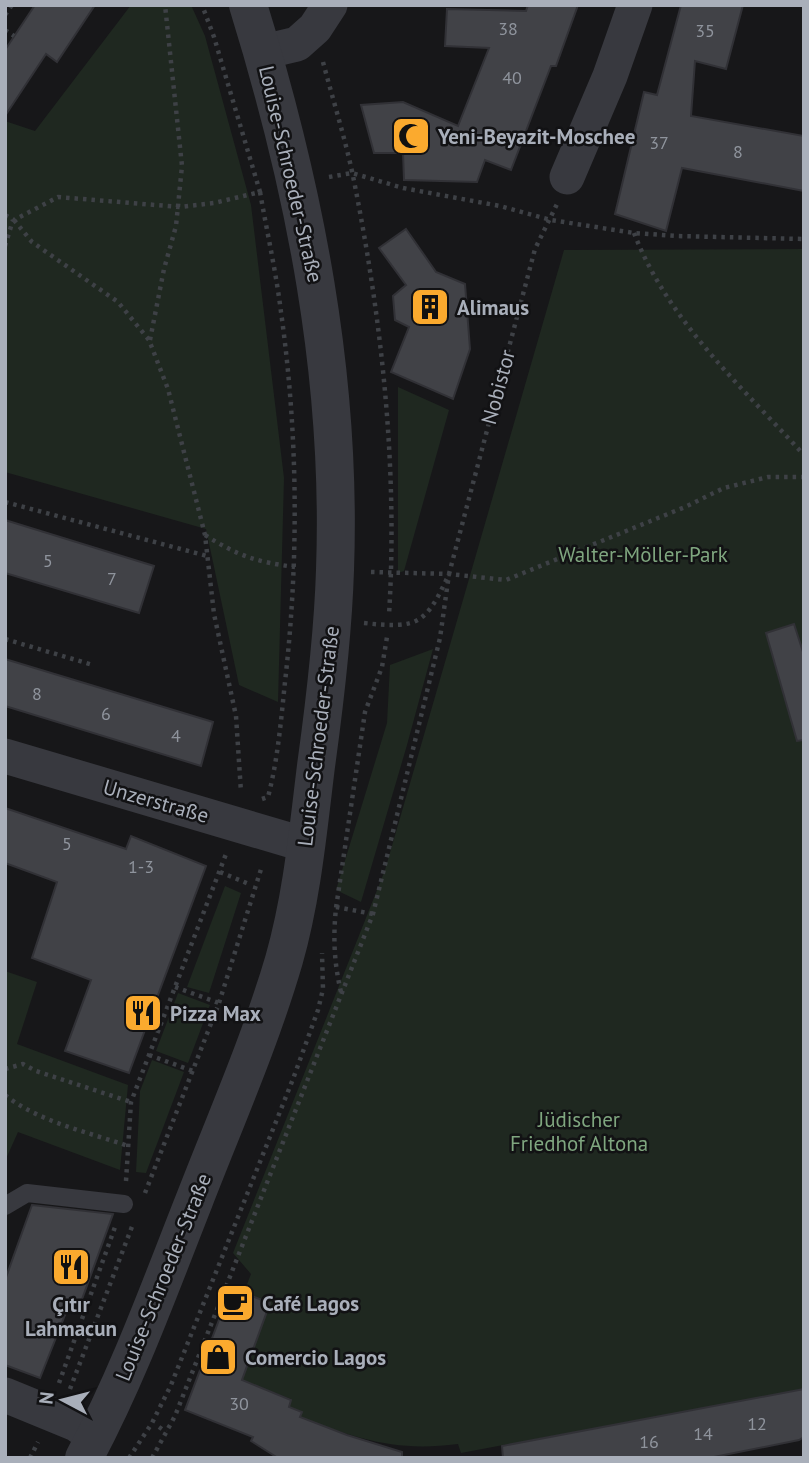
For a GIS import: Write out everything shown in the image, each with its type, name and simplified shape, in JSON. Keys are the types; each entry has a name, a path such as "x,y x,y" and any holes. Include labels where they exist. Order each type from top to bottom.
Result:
{"street":[{"name":"Louise-Schroeder-Straße","path":"89,1448 130,1359 263,1022 287,947 298,899 289,839 322,723 332,620 335,512 332,422 325,340 298,183 248,5"},
{"path":"567,177 610,76 635,5"},
{"path":"262,52 297,44 322,17"},
{"name":"Unzerstraße","path":"5,756 289,839"},
{"path":"5,1395 59,1404 76,1424 89,1448"}],"lane":[{"path":"5,1206 27,1193 132,1205"}],"path":[{"path":"5,15 12,5"},
{"path":"149,340 163,269 180,207 182,166 165,5"},
{"path":"202,5 260,192 281,311 289,380 297,567 275,768 268,797 255,801"},
{"path":"322,17 375,300 385,388 391,489 392,573 389,615"},
{"path":"5,30 14,36"},
{"path":"5,246 13,219 58,197 180,207 214,203 352,173 403,188 500,205 551,220 634,233 804,239"},
{"name":"Nobistor","path":"388,626 423,619 437,600 449,574 535,249 551,220 567,177"},
{"path":"5,215 13,219 32,242 118,302 149,340 168,389 205,535 214,614 236,716 241,793"},
{"path":"634,233 641,250 685,325 804,455"},
{"path":"371,572 449,574 506,580 685,507 724,488 768,477 804,477"},
{"path":"5,502 207,556"},
{"path":"205,535 227,549 257,562 297,567"},
{"path":"152,1458 166,1432 298,1108 373,914 440,638 449,574"},
{"path":"341,993 333,938 334,907 365,712 382,667 387,637"},
{"path":"5,639 93,665"},
{"path":"59,1404 63,1380 132,1205 193,1071 289,839"},
{"path":"132,1205 128,1146 131,1102 228,846"},
{"path":"220,872 249,884"},
{"path":"334,907 373,914"},
{"path":"175,987 219,1003"},
{"path":"149,1055 193,1071"},
{"path":"5,1069 23,1064 36,1071 131,1102"},
{"path":"5,1095 18,1105 36,1113 128,1146"},
{"path":"59,1404 71,1383 135,1218"},
{"path":"159,1427 166,1432"}],"green space":[{"path":"131,5 191,5 205,36 251,205 284,478 278,702 239,685 206,529 5,472 5,121 35,131"},
{"path":"804,249 804,1389 461,1453 458,1444 415,1446 377,1442 300,1417 301,1411 289,1407 291,1399 242,1380 270,1303 244,1292 251,1274 233,1253 385,870 564,250"},
{"path":"398,387 449,410 404,571 398,573"},
{"path":"433,649 361,902 336,890 387,723 390,665"},
{"path":"225,886 241,893 209,993 187,987"},
{"path":"5,971 37,982 17,1044 128,1085 120,1170 18,1132 5,1161"},
{"path":"178,993 210,1005 188,1063 156,1051"},
{"path":"152,1060 184,1072 146,1173 136,1172 140,1091"}],"building":[{"path":"35,5 95,5 57,62 46,54 5,116 5,50"},
{"path":"528,5 578,5 556,66 551,66 511,170 485,160 477,182 404,180 403,153 374,153 361,105 403,102 458,126 489,48 445,46 447,9 526,11"},
{"path":"681,5 743,5 726,69 695,61 691,116 804,136 804,191 682,168 666,231 615,214 644,92 657,95"},
{"name":"Alimaus","path":"406,229 436,272 465,284 470,349 453,399 391,372 409,327 395,320 393,296 406,285 379,248"},
{"path":"5,520 154,566 139,613 5,573"},
{"path":"794,624 804,655 804,740 797,741 766,633"},
{"path":"5,659 213,722 201,766 5,706"},
{"path":"5,808 126,849 131,836 206,866 129,1073 65,1051 91,980 32,958 57,882 5,863"},
{"path":"32,1205 113,1214 77,1313 67,1310 40,1378 5,1365 5,1280"},
{"path":"231,1288 270,1303 242,1380 291,1400 289,1407 302,1412 300,1417 402,1452 402,1458 278,1458 251,1441 253,1437 185,1410"},
{"path":"804,1389 804,1437 799,1440 709,1458 503,1458 502,1446"}],"place":[{"name":"Yeni-Beyazit-Moschee","path":"411,136"},
{"name":"Alimaus","path":"430,307"},
{"name":"Pizza Max","path":"143,1013"},
{"name":"Çıtır Lahmacun","path":"71,1267"},
{"name":"Café Lagos","path":"235,1303"},
{"name":"Comercio Lagos","path":"218,1357"}],"park label":[{"name":"Walter-Möller-Park","path":"643,554"},
{"name":"Jüdischer Friedhof Altona","path":"579,1131"}]}
